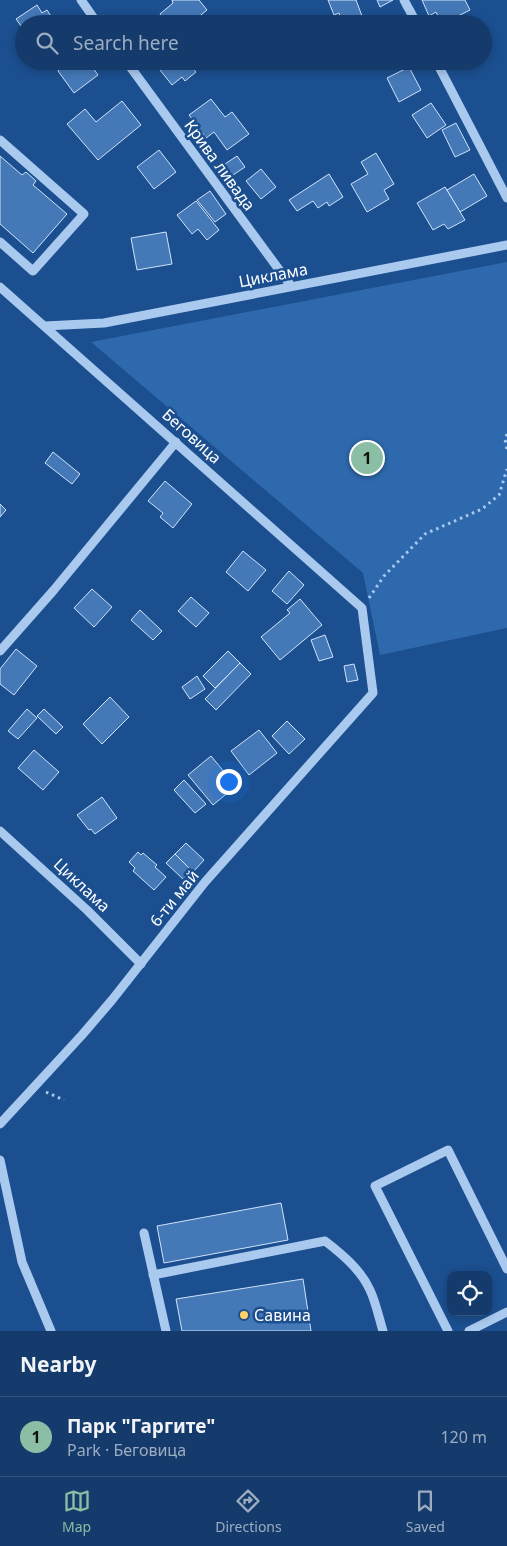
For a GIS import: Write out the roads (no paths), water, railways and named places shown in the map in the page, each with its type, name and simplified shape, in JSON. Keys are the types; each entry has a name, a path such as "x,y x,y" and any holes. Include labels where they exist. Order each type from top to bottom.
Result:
{"street":[{"path":"81,0 92,15"},
{"path":"404,0 412,15"},
{"name":"Крива ливада","path":"133,70 291,286"},
{"path":"441,70 507,198"},
{"path":"0,140 84,214 33,271 0,242"},
{"name":"Циклама","path":"44,326 104,323 507,245"},
{"name":"Беговица","path":"0,287 362,608 373,693"},
{"path":"0,651 53,591 176,442"},
{"name":"6-ти май","path":"0,1124 82,1035 206,882 373,693"},
{"name":"Циклама","path":"0,831 87,910 141,964"},
{"path":"448,1331 375,1186 448,1150 507,1270"},
{"path":"0,1160 22,1262 51,1331"},
{"path":"144,1233 166,1331"},
{"path":"153,1275 325,1241 345,1256 370,1289 383,1331"},
{"path":"469,1331 507,1312"}],"place":[{"name":"Парк \"Гаргите\"","path":"367,458"},
{"name":"Савина","path":"244,1315"}]}
